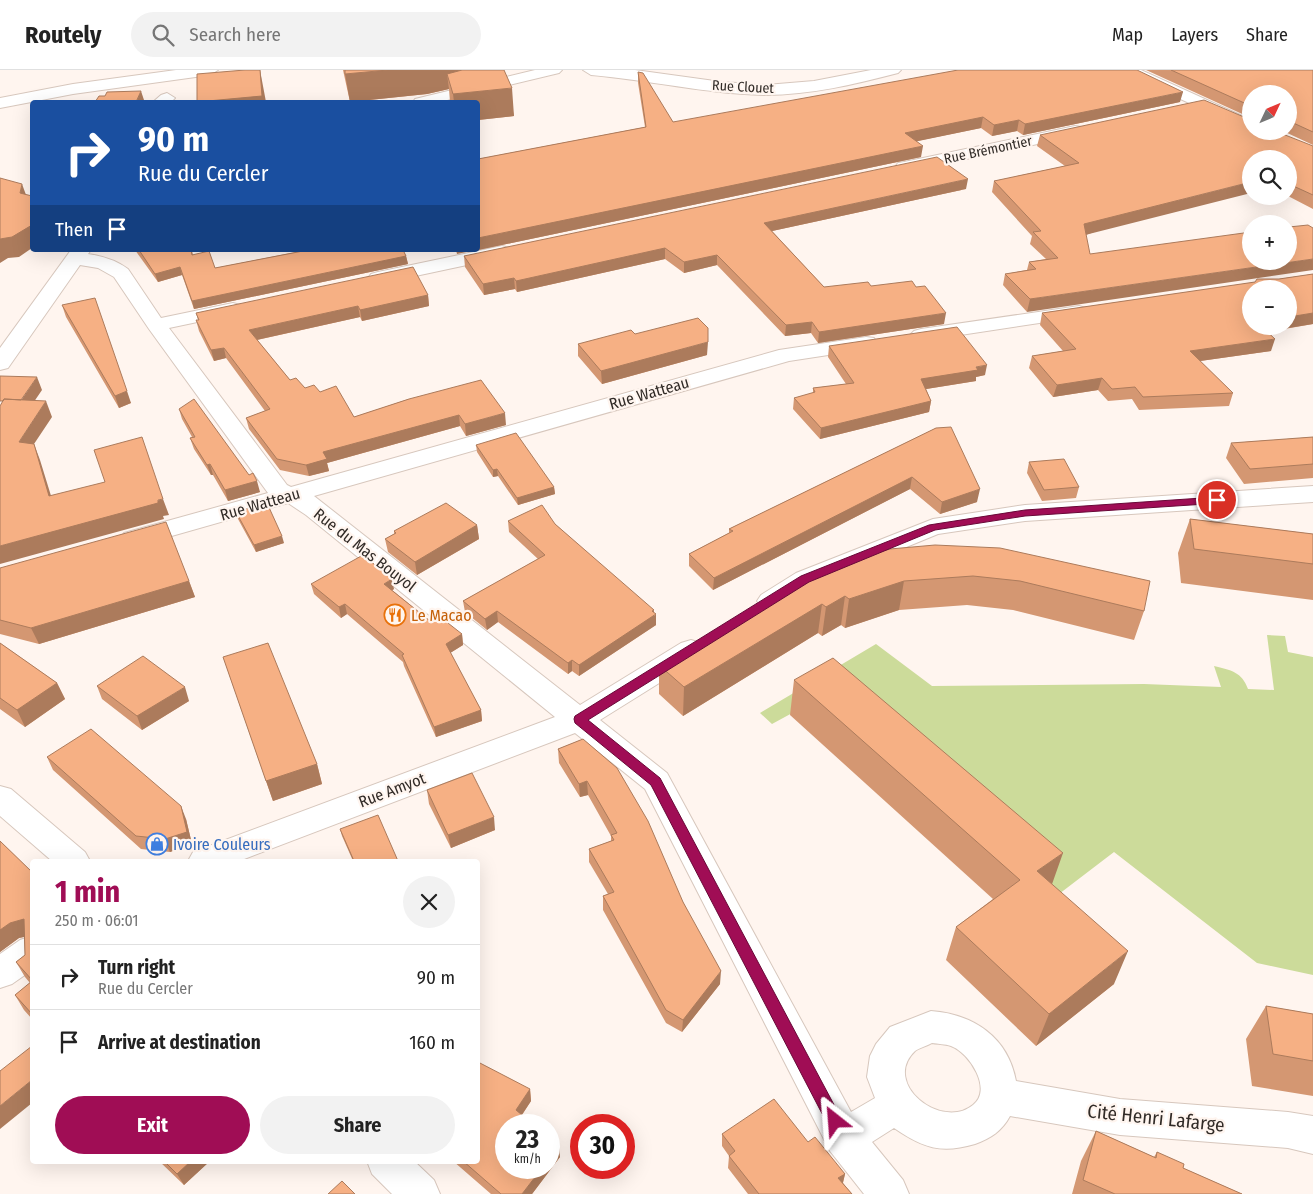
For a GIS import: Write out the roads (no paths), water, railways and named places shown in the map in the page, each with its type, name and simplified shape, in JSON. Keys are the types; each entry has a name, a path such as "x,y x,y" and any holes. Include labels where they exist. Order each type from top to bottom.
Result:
{"street":[{"path":"0,91 118,70"},
{"path":"0,103 73,89 210,70"},
{"path":"429,100 554,70"},
{"name":"Rue Clouet","path":"592,70 726,88 767,90 799,89 893,70"},
{"path":"1128,70 1242,122"},
{"path":"1174,110 1203,104"},
{"name":"Rue Brémontier","path":"882,172 1096,127"},
{"path":"357,282 523,248"},
{"path":"0,363 78,255"},
{"name":"Rue du Mas Bouyol","path":"78,255 113,266 121,273 156,325 278,490 315,509 656,781 844,1138 889,1194"},
{"path":"156,325 250,305"},
{"name":"Rue Watteau","path":"113,544 787,355 1099,309"},
{"path":"746,616 805,579 933,527 1025,513 1313,494"},
{"name":"Rue Amyot","path":"209,859 580,719 713,636"},
{"path":"0,798 72,859"},
{"path":"0,974 30,952"},
{"path":"931,1026 950,1028 967,1036 982,1047 993,1062 999,1079 999,1096 993,1111 981,1123 965,1130 947,1132 928,1128 910,1118 897,1104 888,1087 885,1069 890,1053 899,1039 913,1030 931,1026"},
{"name":"Cité Henri Lafarge","path":"999,1096 1120,1117 1288,1130 1313,1135"},
{"path":"844,1138 897,1104"},
{"path":"389,1164 420,1194"}],"place":[{"name":"Le Macao","path":"395,615"},
{"name":"Ivoire Couleurs","path":"157,844"}]}
